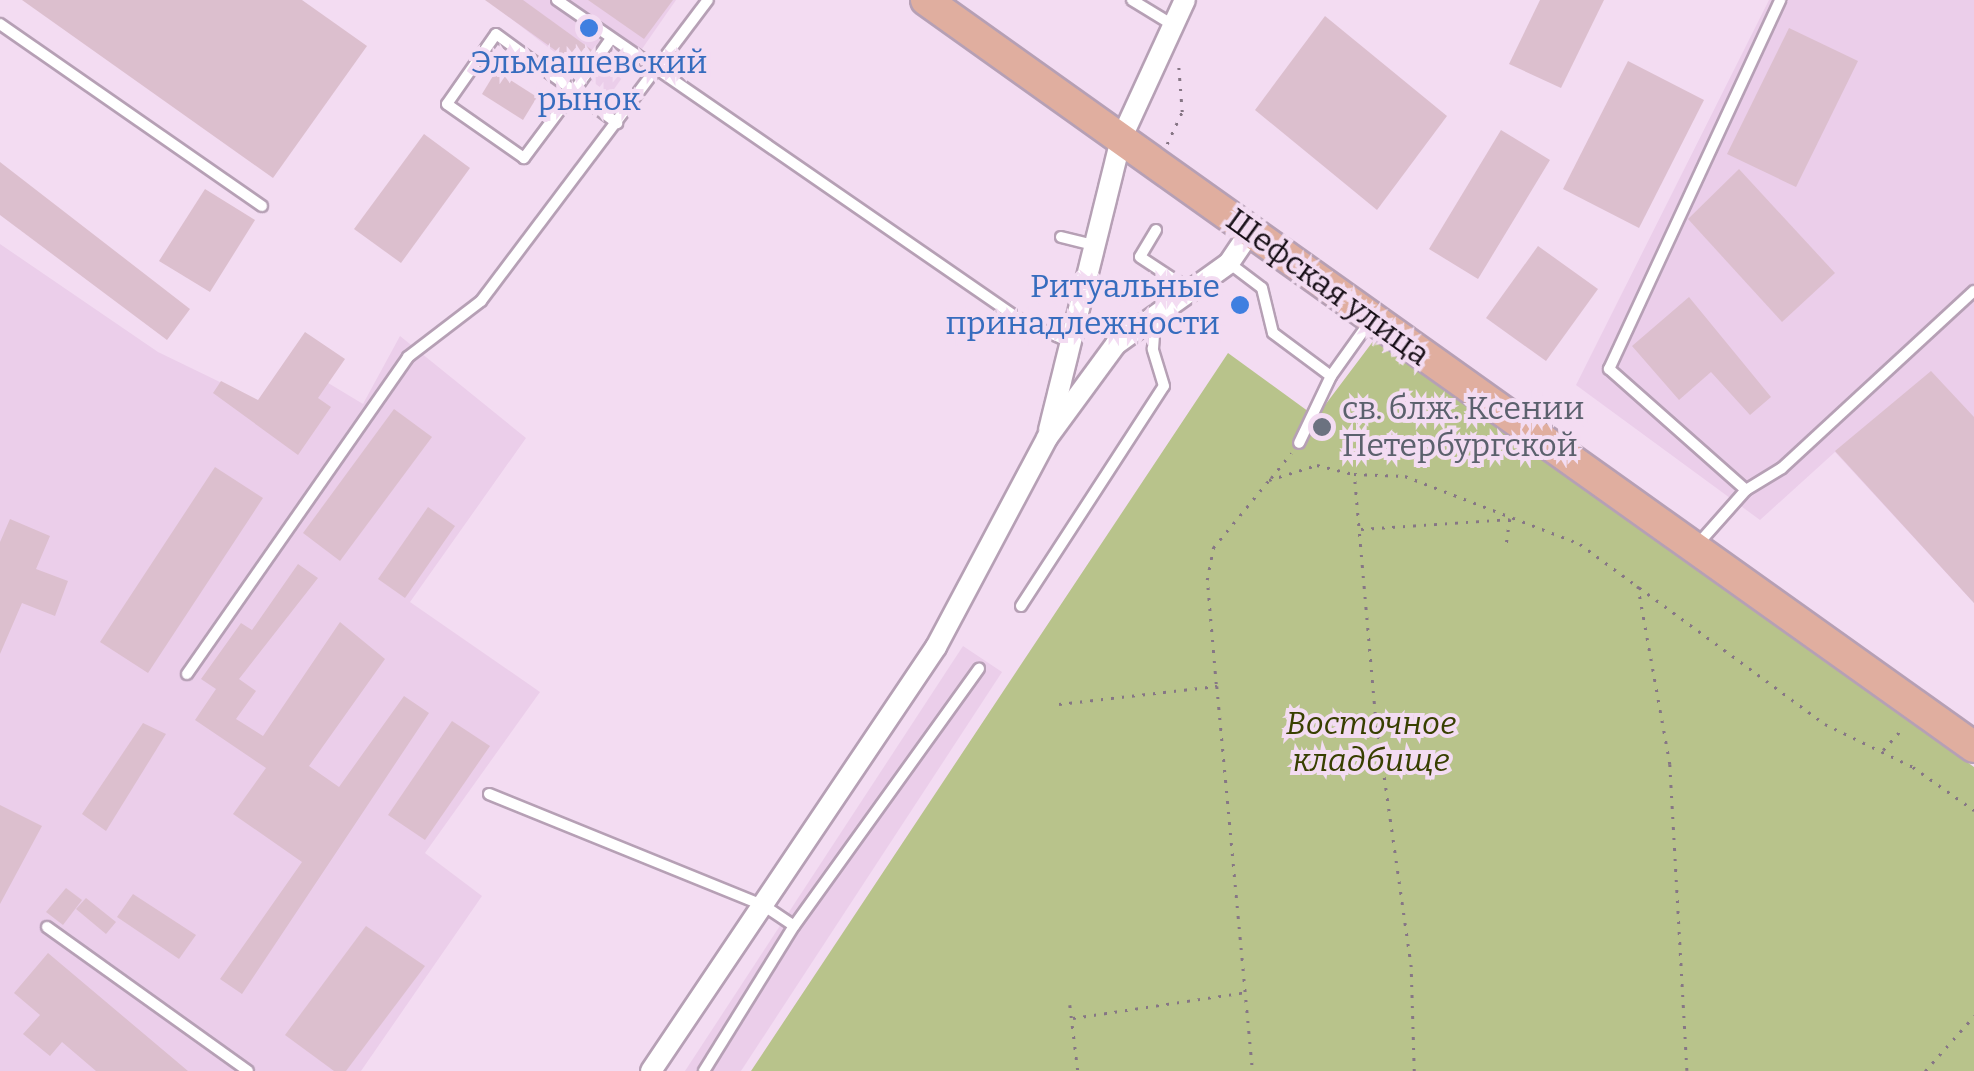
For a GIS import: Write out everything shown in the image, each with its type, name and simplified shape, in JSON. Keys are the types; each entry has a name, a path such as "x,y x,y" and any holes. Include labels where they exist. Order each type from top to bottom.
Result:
{"main road":[{"name":"Шефская улица","path":"926,0 1974,747"}],"street":[{"path":"1047,438 1121,138 1185,0"},
{"path":"651,1071 936,648 1047,438 1116,344 1230,262 1250,232"}],"lane":[{"path":"556,0 1022,321 1068,341"},
{"path":"187,674 408,357 481,301 708,0"},
{"path":"1132,0 1174,26"},
{"path":"1746,490 1609,369 1780,0"},
{"path":"0,24 262,206"},
{"path":"610,40 574,91 524,158 447,104 496,34 574,91 617,123"},
{"path":"1156,230 1140,257 1191,290"},
{"path":"1061,237 1096,246"},
{"path":"1230,262 1262,288 1274,333 1331,376"},
{"path":"1694,548 1746,490 1782,468 1974,291"},
{"path":"1021,606 1164,386 1153,349 1155,317"},
{"path":"1299,442 1331,376 1372,318"},
{"path":"704,1071 794,926 979,670"},
{"path":"489,794 764,906 794,926"},
{"path":"48,926 248,1071"}],"path":[{"path":"1166,146 1182,112 1178,54"},
{"path":"1253,1071 1207,580 1212,548 1299,442"},
{"path":"1269,480 1317,465 1354,474 1405,476 1580,544 1825,724 1882,752 1974,810"},
{"path":"1354,474 1411,967 1414,1071"},
{"path":"1359,529 1510,519"},
{"path":"1506,549 1510,519"},
{"path":"1638,584 1670,764 1687,1071"},
{"path":"1059,704 1216,686"},
{"path":"1882,752 1920,709"},
{"path":"1073,1018 1248,992"},
{"path":"1070,1005 1078,1071"},
{"path":"1925,1071 1974,1016"}],"shaded area":[{"name":"Эльмашевский рынок","path":"487,0 676,0 610,95"},
{"path":"1769,0 1974,0 1974,603 1835,452 1760,520 1576,385"},
{"path":"0,244 158,352 261,402 295,363 363,404 400,336 526,438 410,602 540,692 425,853 482,896 361,1071 0,1071"},
{"path":"963,646 1002,672 741,1071 685,1071"}],"green space":[{"name":"Восточное кладбище","path":"1374,340 1974,767 1974,1071 751,1071 1228,353 1316,417"}],"building":[{"path":"22,0 302,0 367,46 273,178"},
{"path":"485,0 523,0 592,50 580,68"},
{"path":"588,0 673,0 644,39"},
{"path":"1540,0 1604,0 1561,88 1509,64"},
{"path":"1325,16 1447,116 1377,210 1255,110"},
{"path":"1789,28 1858,61 1796,187 1727,154"},
{"path":"1628,61 1704,100 1639,228 1563,189"},
{"path":"496,71 537,97 523,120 482,94"},
{"path":"1501,130 1550,160 1478,279 1429,249"},
{"path":"424,134 470,168 401,263 354,229"},
{"path":"0,162 190,309 167,340 0,215"},
{"path":"1739,169 1835,273 1782,322 1688,219"},
{"path":"205,189 255,220 210,292 159,261"},
{"path":"1538,246 1598,289 1546,361 1486,318"},
{"path":"1689,297 1771,397 1750,415 1711,372 1679,400 1632,346"},
{"path":"305,332 345,359 318,398 331,407 298,455 213,393 221,381 258,400"},
{"path":"1931,371 1974,417 1974,603 1835,451"},
{"path":"394,409 432,437 340,561 303,533"},
{"path":"215,467 263,498 148,673 100,642"},
{"path":"428,507 455,526 405,598 378,579"},
{"path":"10,519 50,536 36,569 68,581 55,616 22,603 0,654 0,542"},
{"path":"298,564 318,578 239,679 256,691 236,719 263,736 340,622 385,659 309,766 339,787 404,696 429,713 242,994 220,979 302,862 233,814 266,768 195,720 216,689 201,679 241,623 252,630"},
{"path":"452,721 490,746 425,840 388,815"},
{"path":"143,723 166,734 106,831 82,814"},
{"path":"0,805 42,826 0,904"},
{"path":"66,888 82,900 63,925 46,912"},
{"path":"133,894 196,935 179,959 117,917"},
{"path":"86,898 116,922 106,934 76,909"},
{"path":"366,926 425,966 346,1071 334,1071 285,1035"},
{"path":"48,953 188,1071 96,1071 62,1042 50,1056 23,1034 40,1015 14,993"}],"place":[{"name":"Эльмашевский рынок","path":"589,28"},
{"name":"Ритуальные принадлежности","path":"1240,305"},
{"name":"св. блж. Ксении Петербургской","path":"1322,427"}]}
